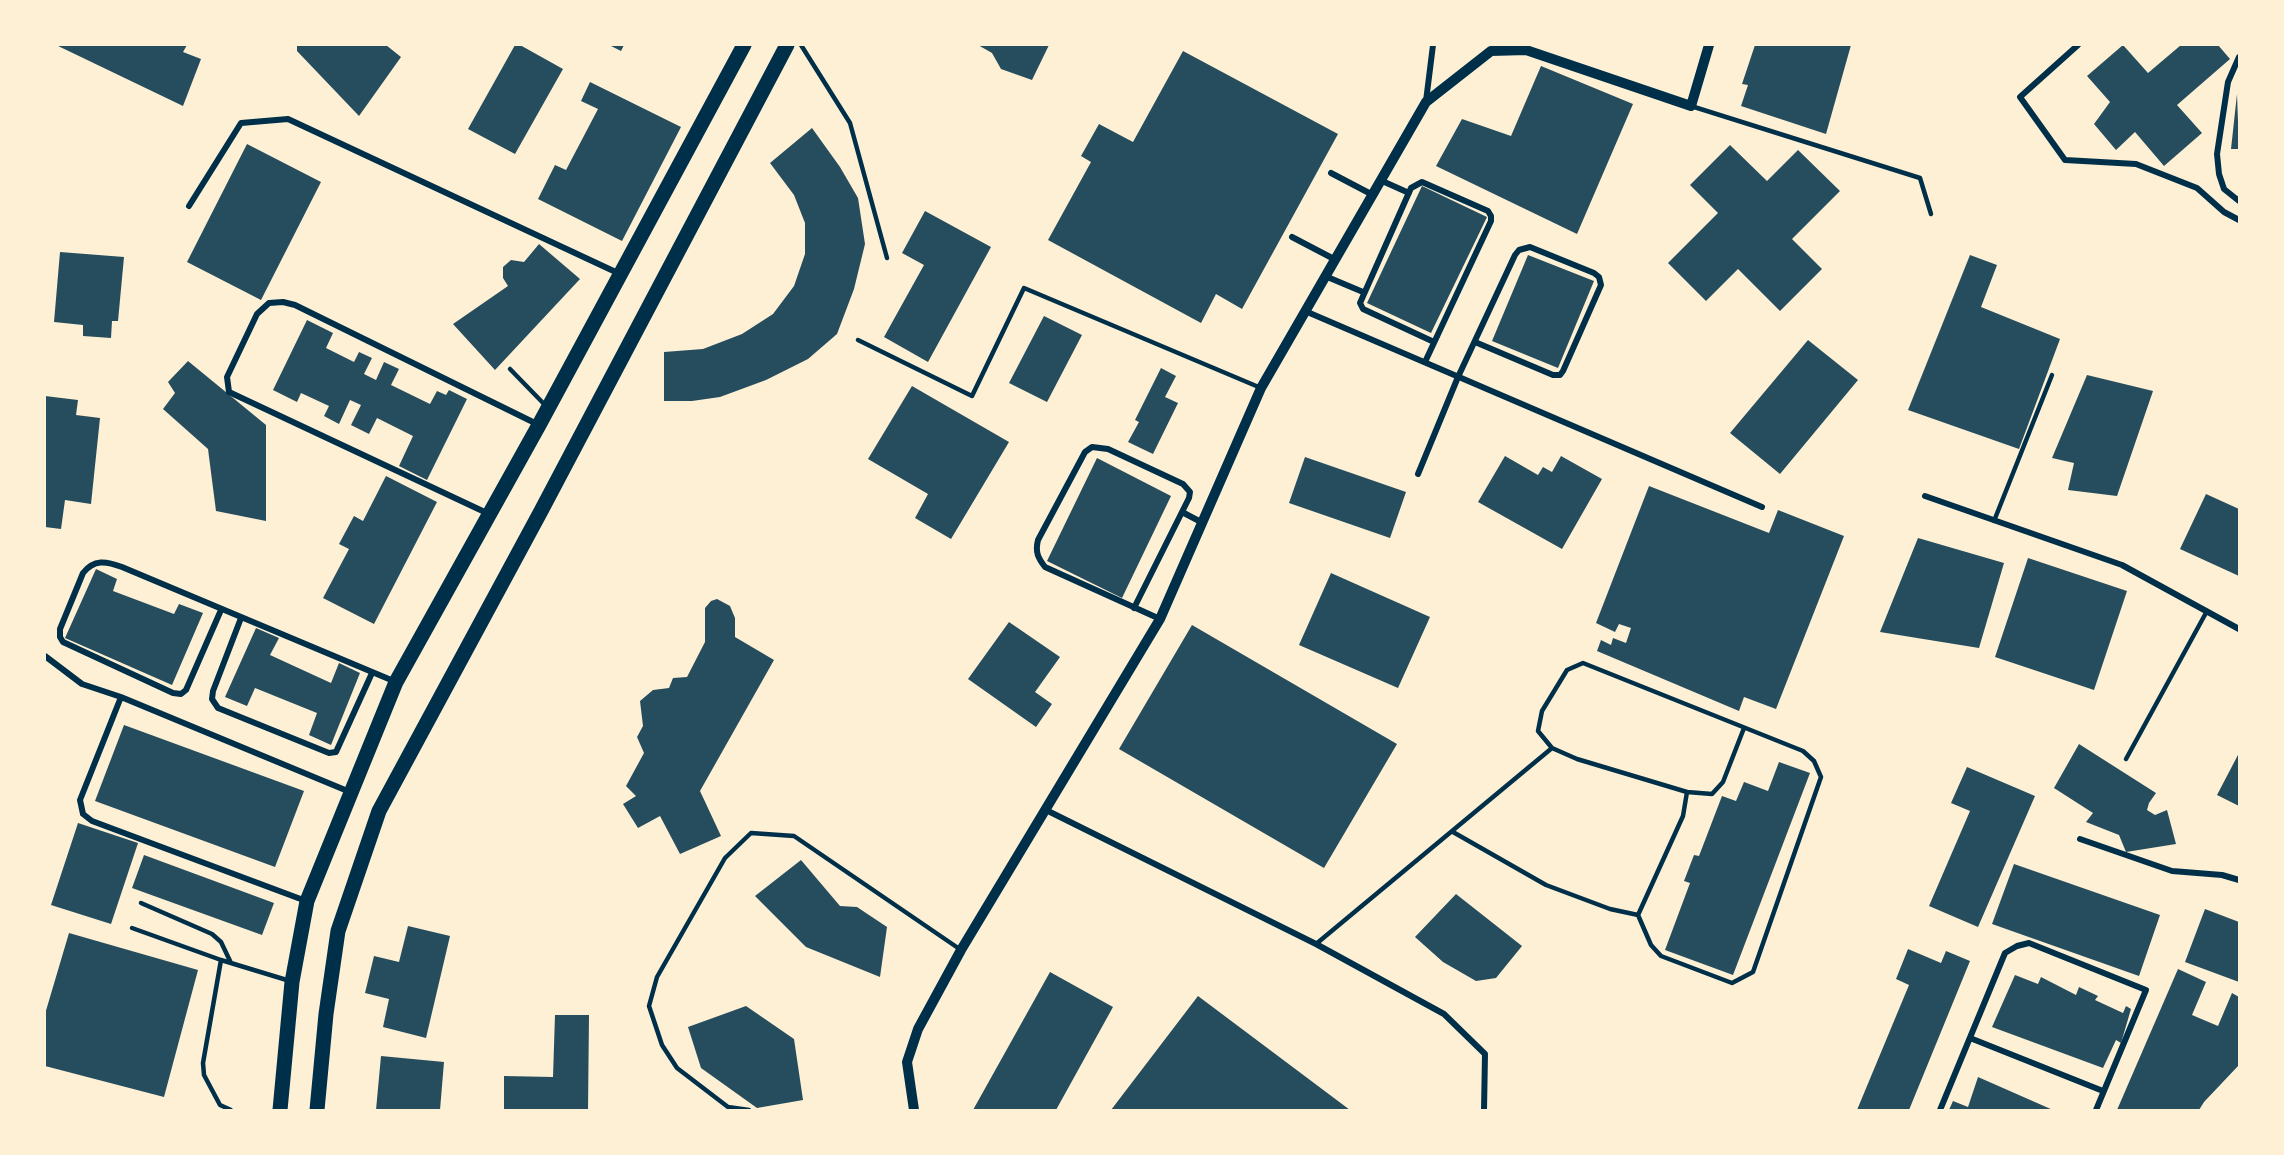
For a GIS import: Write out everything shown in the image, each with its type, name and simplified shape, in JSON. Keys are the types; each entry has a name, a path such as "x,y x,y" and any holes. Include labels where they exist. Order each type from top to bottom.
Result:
{"main road":[{"path":"280,1110 292,982 307,901 396,682 539,425 744,45"},
{"path":"317,1110 326,1014 338,931 378,811 546,501 788,45"}],"street":[{"path":"1426,102 1433,45"},
{"path":"914,1110 907,1062 918,1029 961,950 1160,619 1261,388 1324,275 1426,102 1491,51 1526,50 1691,106 1709,45"},
{"path":"2078,45 2020,97 2065,160 2136,164 2197,188 2224,212 2239,220"},
{"path":"2239,57 2228,82 2217,154 2219,174 2224,189 2239,201"},
{"path":"189,206 241,123 288,119 620,274"},
{"path":"1330,173 1371,194"},
{"path":"1380,180 1409,193"},
{"path":"1425,362 1491,221 1488,211 1426,182 1414,184 1409,193 1360,303 1363,309 1434,342"},
{"path":"1292,237 1334,259"},
{"path":"1418,474 1458,377 1515,255 1520,250 1530,247 1599,277 1601,285 1560,375 1553,375 1475,342"},
{"path":"1324,275 1363,292"},
{"path":"489,514 229,392 227,378 257,314 269,303 284,302 295,305 539,425"},
{"path":"1305,311 1762,507"},
{"path":"1134,608 1190,492 1183,484 1108,448 1092,447 1085,452 1038,540 1036,549 1038,559 1045,567 1134,608 1160,619"},
{"path":"1925,495 2122,565 2239,629"},
{"path":"1182,512 1201,522"},
{"path":"221,610 186,690 181,694 173,693 63,642 60,637 60,629 83,573 89,566 99,561 111,563 396,682"},
{"path":"241,618 213,691 212,699 218,708 328,753 336,752 372,673"},
{"path":"45,656 82,684 121,697 351,792"},
{"path":"121,697 80,801 83,814 92,821 307,901"},
{"path":"1046,810 1316,944 1444,1014 1485,1054 1484,1110"},
{"path":"2080,839 2172,871 2222,874 2239,880"},
{"path":"1940,1110 2006,952 2017,946 2029,944 2146,990 2096,1110"},
{"path":"1970,1038 2103,1091"}],"lane":[{"path":"801,45 850,123 887,258"},
{"path":"1691,106 1920,178 1931,214"},
{"path":"858,340 972,396 1024,288 1261,388"},
{"path":"510,369 548,408"},
{"path":"1994,521 2052,375"},
{"path":"2126,759 2207,611"},
{"path":"1688,792 1683,816 1638,915 1651,945 1661,956 1732,983 1753,972 1821,777 1814,761 1803,751 1583,663 1567,670 1542,711 1538,731 1552,748 1592,764 1688,792 1712,794 1723,782 1744,728"},
{"path":"1316,944 1552,748"},
{"path":"1453,832 1546,885 1610,909 1638,915"},
{"path":"748,1110 728,1107 677,1068 662,1045 649,1006 657,977 725,858 751,833 794,836 961,950"},
{"path":"141,903 212,934 221,942 231,963"},
{"path":"132,928 221,960 292,982"},
{"path":"221,960 203,1063 204,1075 219,1108 231,1110"}],"building":[{"path":"56,45 187,45 183,52 201,59 183,106"},
{"path":"297,45 386,45 401,57 359,116 297,51"},
{"path":"515,45 520,45 563,69 515,154 468,129"},
{"path":"609,45 624,45 621,51"},
{"path":"978,45 1049,45 1032,80 1001,69 992,53"},
{"path":"1755,45 1851,45 1826,134 1741,106 1748,85 1742,84"},
{"path":"2123,45 2148,73 2181,45 2218,45 2230,59 2177,105 2202,133 2164,166 2135,132 2116,150 2094,124 2110,102 2087,76"},
{"path":"1183,51 1338,134 1242,309 1216,294 1201,323 1048,240 1091,162 1081,156 1099,124 1133,142"},
{"path":"1541,66 1633,104 1577,234 1436,166 1462,119 1511,136"},
{"path":"590,82 681,127 622,241 538,199 555,165 566,170 598,109 581,101"},
{"path":"2237,94 2239,149 2231,149"},
{"path":"812,128 840,167 858,198 865,244 854,289 837,334 808,359 766,380 720,397 692,401 664,401 664,352 703,349 742,334 773,314 794,286 805,254 805,223 794,195 770,163"},
{"path":"247,144 321,182 261,300 187,262"},
{"path":"1730,145 1767,181 1798,150 1840,191 1792,239 1822,269 1780,311 1738,269 1706,301 1668,263 1718,213 1690,185"},
{"path":"1422,186 1487,217 1431,333 1367,303"},
{"path":"925,211 991,247 928,362 884,337 924,265 902,253"},
{"path":"539,244 580,279 495,370 453,324 508,286 503,278 503,267 511,260 524,262"},
{"path":"60,252 124,257 118,321 112,321 111,338 83,336 83,325 54,322"},
{"path":"1528,255 1594,281 1558,368 1492,341"},
{"path":"1970,255 1997,265 1981,307 2060,339 2019,449 1908,410"},
{"path":"1044,316 1082,335 1047,402 1009,383"},
{"path":"307,320 333,333 326,348 354,362 359,352 372,358 364,374 376,380 384,362 399,369 391,385 430,404 437,391 446,395 449,390 467,399 427,480 399,466 413,436 377,418 369,434 351,425 361,405 350,400 339,424 324,416 329,406 301,393 297,402 273,390"},
{"path":"1808,340 1858,380 1780,474 1730,433"},
{"path":"188,361 266,425 266,521 216,511 208,449 163,409 175,393 168,382"},
{"path":"1161,368 1176,376 1165,397 1178,403 1153,454 1128,442 1139,422 1135,420"},
{"path":"2087,375 2153,391 2117,496 2068,490 2074,463 2052,458"},
{"path":"912,386 1009,442 951,539 915,518 928,494 868,459"},
{"path":"45,396 78,400 76,415 100,418 91,504 65,500 61,529 45,527"},
{"path":"1505,456 1538,475 1543,467 1552,472 1561,456 1602,479 1562,549 1478,502"},
{"path":"1305,457 1406,492 1390,538 1289,503"},
{"path":"1097,458 1171,496 1122,598 1047,561"},
{"path":"386,476 437,502 374,624 323,598 349,549 339,544 354,516 363,521"},
{"path":"1649,486 1769,533 1778,510 1844,536 1776,709 1744,697 1739,711 1597,651 1601,640 1611,645 1613,638 1626,643 1631,628 1619,624 1615,632 1596,623"},
{"path":"2206,494 2239,509 2239,576 2180,549"},
{"path":"1918,538 2004,563 1979,648 1880,632"},
{"path":"2028,558 2127,591 2094,690 1995,657"},
{"path":"96,569 117,579 113,591 174,614 179,604 203,613 172,685 65,638"},
{"path":"1331,573 1430,617 1398,688 1299,645"},
{"path":"717,599 730,606 735,618 735,637 774,660 700,791 721,836 680,854 660,816 638,828 623,804 636,796 626,786 644,753 637,737 643,726 640,701 653,690 669,688 673,678 687,677 705,642 705,608 711,601"},
{"path":"1009,622 1060,657 1035,692 1052,704 1036,727 968,679"},
{"path":"1192,625 1397,744 1324,868 1119,749"},
{"path":"256,628 279,638 270,655 331,683 339,663 360,673 331,745 309,735 317,713 255,688 247,706 225,697"},
{"path":"124,725 304,791 275,867 95,801"},
{"path":"2079,744 2156,793 2147,810 2155,815 2167,810 2176,844 2126,852 2119,835 2086,822 2093,813 2054,788"},
{"path":"2239,753 2239,806 2217,795"},
{"path":"1779,762 1810,773 1733,975 1665,950 1690,883 1684,881 1694,855 1699,856 1722,796 1736,801 1744,782 1768,791"},
{"path":"1967,767 2035,796 1978,927 1929,906 1970,811 1951,803"},
{"path":"78,823 138,843 111,924 51,905"},
{"path":"144,855 274,903 262,935 132,888"},
{"path":"801,860 840,906 857,907 887,927 880,977 806,947 755,896"},
{"path":"2014,864 2160,915 2139,976 1992,924"},
{"path":"1456,894 1522,946 1496,978 1476,981 1443,962 1415,937"},
{"path":"2205,909 2239,922 2239,982 2185,962"},
{"path":"408,926 450,936 426,1038 383,1027 389,999 365,993 374,956 399,962"},
{"path":"69,933 198,970 164,1097 45,1066 45,1014"},
{"path":"1908,949 1941,963 1946,951 1970,961 1909,1110 1857,1110 1909,985 1896,979"},
{"path":"2178,969 2206,982 2192,1015 2218,1026 2232,993 2239,997 2239,1065 2199,1110 2117,1110"},
{"path":"1050,972 1113,1007 1056,1110 973,1110"},
{"path":"2015,975 2038,984 2041,977 2076,995 2079,987 2098,996 2095,1000 2123,1013 2126,1006 2131,1009 2121,1043 2116,1040 2103,1068 1992,1027"},
{"path":"1198,996 1350,1110 1111,1110"},
{"path":"746,1006 794,1039 803,1100 757,1108 701,1068 688,1027"},
{"path":"555,1015 589,1015 588,1110 504,1110 504,1076 553,1077"},
{"path":"381,1056 444,1062 440,1110 376,1110"},
{"path":"1978,1077 2053,1110 1949,1110 1953,1101 1968,1107"}]}
